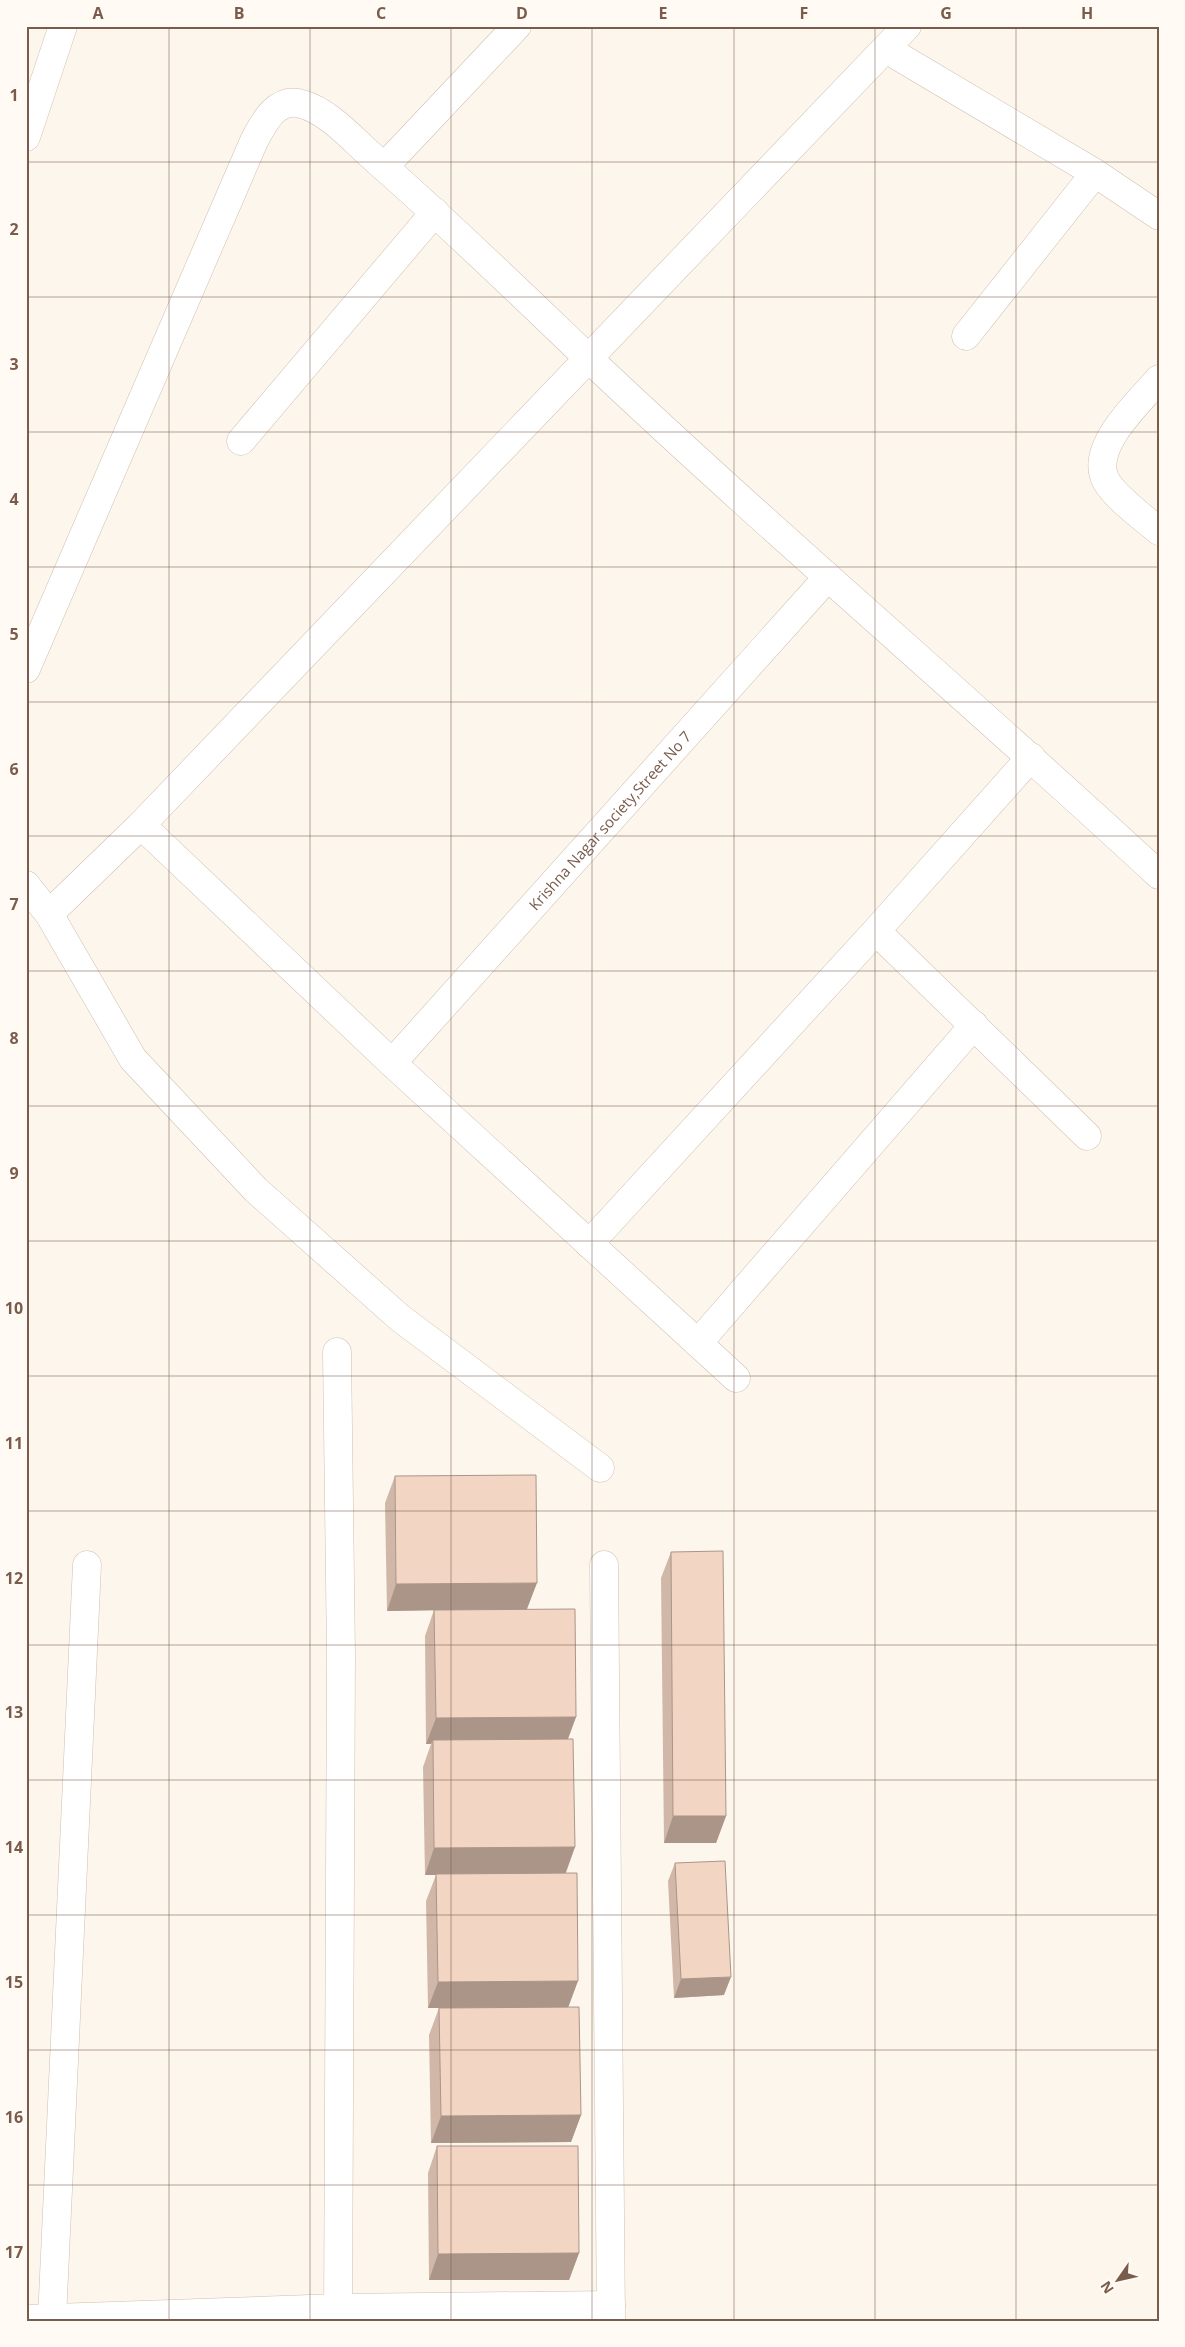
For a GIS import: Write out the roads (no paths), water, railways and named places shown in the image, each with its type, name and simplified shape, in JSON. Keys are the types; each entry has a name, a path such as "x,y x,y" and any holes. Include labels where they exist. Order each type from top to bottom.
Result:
{"street":[{"path":"26,137 63,26"},
{"path":"384,167 517,26"},
{"path":"49,914 141,825 907,26"},
{"path":"886,49 1095,174 1159,216"},
{"path":"26,669 254,141 270,113 290,102 304,104 326,117 435,212 588,358 828,577 1031,757 1159,875"},
{"path":"966,336 1095,174"},
{"path":"241,440 435,212"},
{"path":"1159,379 1119,426 1103,451 1104,477 1118,496 1159,531"},
{"name":"Krishna Nagar society,Street No 7","path":"392,1063 828,577"},
{"path":"589,1244 876,931 1031,757"},
{"path":"141,825 392,1063 736,1378"},
{"path":"26,885 49,914 133,1059 256,1190 400,1318 600,1468"},
{"path":"876,931 1086,1136"},
{"path":"698,1343 974,1025"},
{"path":"337,1352 341,1656 338,2314"},
{"path":"87,1565 39,2319 338,2314 611,2313 604,1565"}]}
